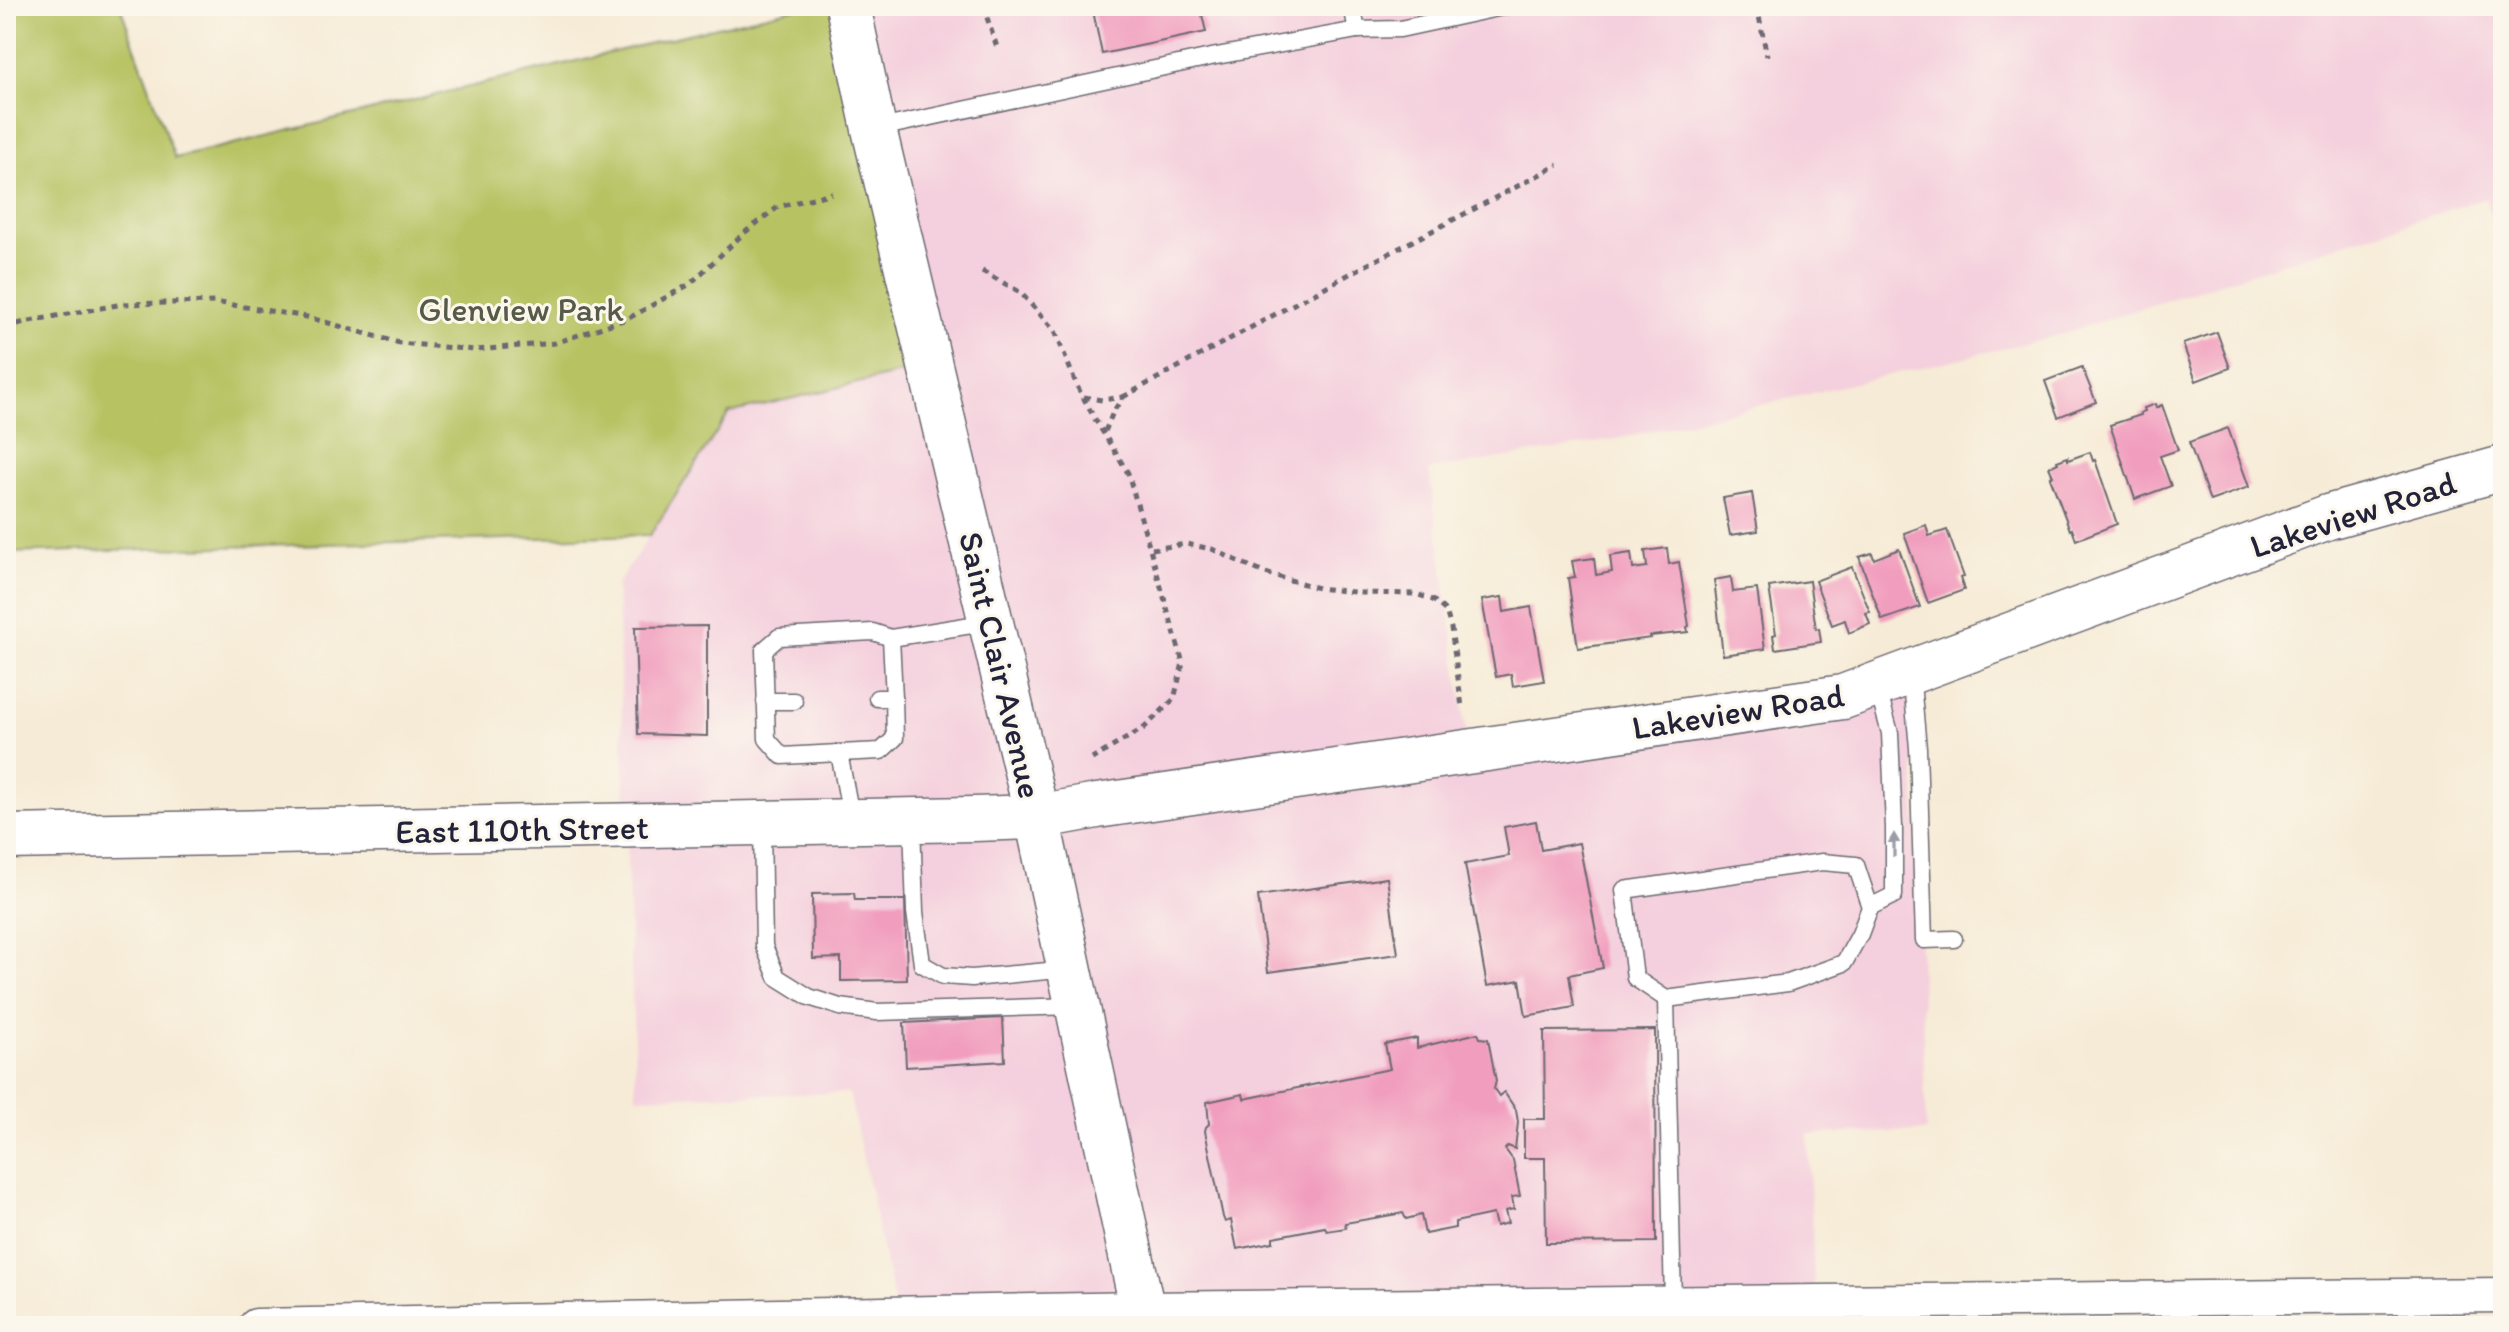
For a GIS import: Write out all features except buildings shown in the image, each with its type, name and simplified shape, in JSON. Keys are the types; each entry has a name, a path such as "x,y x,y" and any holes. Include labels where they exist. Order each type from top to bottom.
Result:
{"street":[{"name":"Saint Clair Avenue","path":"848,6 874,129 1037,817 1144,1317"},
{"name":"Lakeview Road","path":"1037,817 1843,697 2328,517 2503,468"},
{"name":"East 110th Street","path":"6,837 762,825 1037,817"},
{"path":"256,1326 1144,1317 1673,1303 2431,1310 2503,1295"}],"lane":[{"path":"1352,6 1357,30"},
{"path":"874,129 1071,85 1357,30 1400,29 1507,6"},
{"path":"891,638 895,738 881,751 782,756 767,739 765,701 764,650 779,637 873,632 891,638 991,622"},
{"path":"1870,907 1894,895 1890,733 1894,678"},
{"path":"1894,678 1918,748 1924,940 1954,939"},
{"path":"877,698 894,698"},
{"path":"765,701 794,701"},
{"path":"839,753 852,822"},
{"path":"912,821 915,912 922,964 943,976 1074,987"},
{"path":"762,825 764,946 777,977 809,997 840,1007 877,1012 1074,987"},
{"path":"1822,862 1856,865 1870,907 1844,963 1788,983 1666,999 1635,978 1624,890 1822,862"},
{"path":"1666,999 1673,1303"}],"path":[{"path":"983,6 998,50"},
{"path":"1757,6 1767,56"},
{"path":"1083,397 1102,400 1123,397 1558,165"},
{"path":"6,328 123,304 214,302 307,317 400,343 475,350 555,343 629,318 690,284 744,233 778,207 832,193"},
{"path":"982,271 1020,292 1055,331 1083,397 1128,473 1183,663 1174,699 1144,728 1092,759"},
{"path":"1104,434 1123,397"},
{"path":"1152,549 1186,544 1212,549 1262,572 1318,588 1416,594 1433,600 1446,611 1451,628 1462,707"}],"shaded area":[{"path":"848,6 2503,6 2503,263 2486,198 2055,336 1617,439 1429,470 1469,752 1911,672 1926,1131 1808,1134 1815,1301 1495,1306 1496,1326 899,1326 849,1093 636,1097 617,585 729,413 930,366"}],"green space":[{"name":"Glenview Park","path":"6,6 120,6 175,158 804,6 848,6 930,366 729,413 650,535 6,553"}]}
